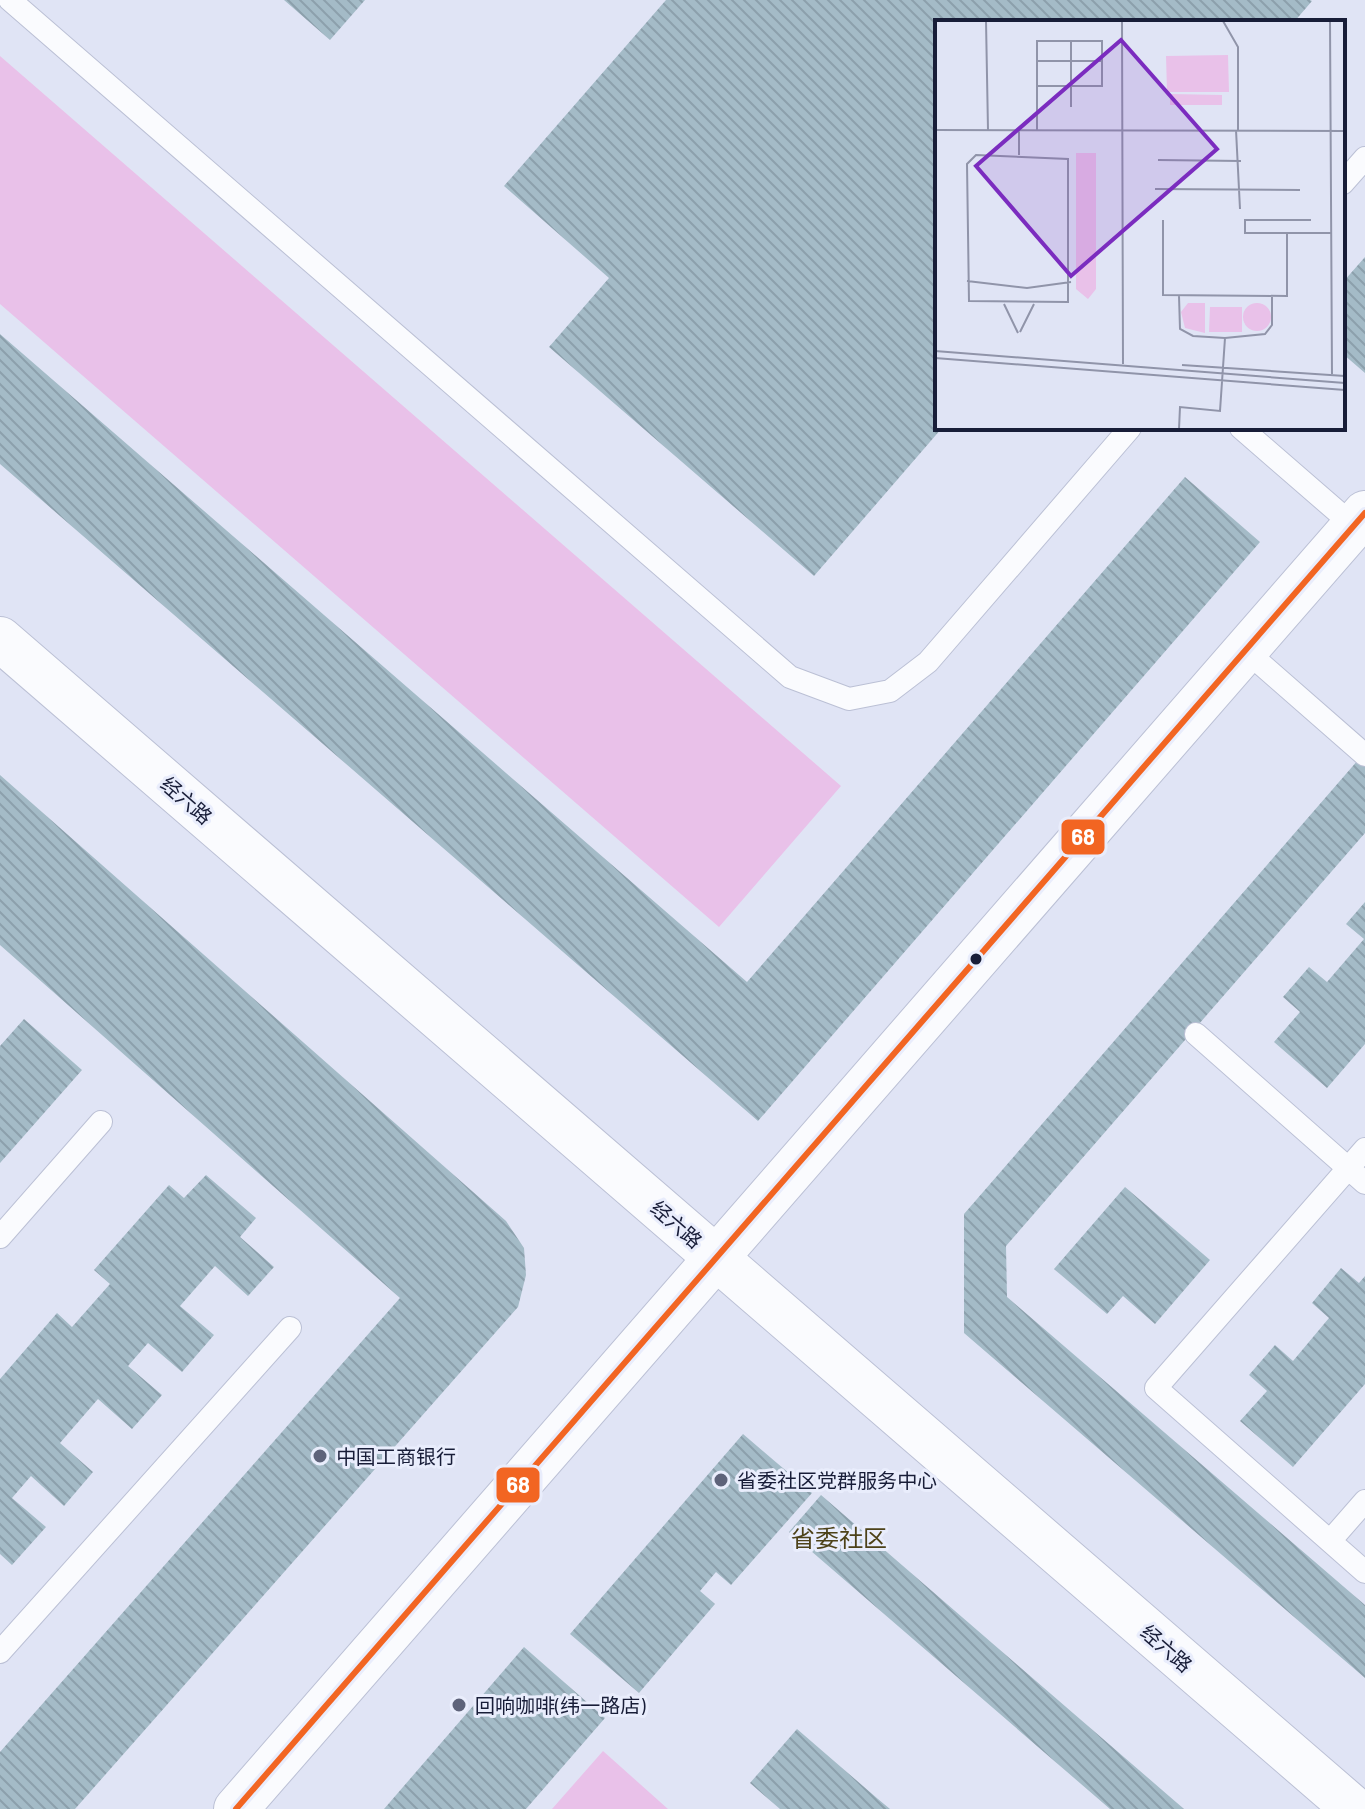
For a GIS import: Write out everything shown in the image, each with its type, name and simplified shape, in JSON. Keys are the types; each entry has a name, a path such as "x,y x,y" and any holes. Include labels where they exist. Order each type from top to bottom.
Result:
{"street":[{"path":"236,1809 1359,519"},
{"name":"经六路","path":"0,639 1354,1809"}],"lane":[{"path":"10,0 790,677 849,699 890,691 928,662 1128,430"},
{"path":"1345,181 1365,158"},
{"path":"1244,430 1359,519"},
{"path":"1245,650 1365,755"},
{"path":"1196,1034 1357,1175"},
{"path":"0,1237 101,1122"},
{"path":"1365,1149 1357,1175 1156,1388 1365,1572"},
{"path":"0,1652 290,1328"},
{"path":"1330,1541 1365,1501"}],"shaded area":[{"path":"0,56 841,786 719,927 0,304"},
{"path":"603,1751 668,1809 552,1809"}],"building":[{"path":"284,0 365,0 330,40"},
{"path":"666,0 1312,1 1296,20 935,20 935,430 940,430 814,576 549,347 609,278 504,186"},
{"path":"1365,257 1365,373 1345,356 1345,280"},
{"path":"0,334 747,982 1185,477 1260,542 758,1121 0,464"},
{"path":"1365,752 1365,833 1006,1246 1007,1297 1365,1605 1365,1678 964,1333 964,1214"},
{"path":"0,775 506,1221 524,1248 526,1275 518,1307 75,1809 0,1809 0,1752 400,1298 0,945"},
{"path":"1365,902 1365,1044 1327,1088 1274,1042 1300,1012 1283,997 1309,967 1327,982 1364,939 1346,924"},
{"path":"24,1019 82,1070 0,1163 0,1046"},
{"path":"206,1175 256,1218 240,1237 274,1267 248,1296 215,1266 180,1306 214,1335 182,1372 148,1343 128,1366 162,1395 132,1429 98,1399 60,1443 93,1472 64,1506 31,1476 12,1498 46,1527 12,1565 0,1554 0,1379 57,1313 72,1327 110,1284 94,1270 169,1185 184,1198"},
{"path":"1125,1187 1210,1260 1155,1324 1123,1296 1107,1314 1054,1269"},
{"path":"1341,1268 1359,1283 1365,1276 1365,1384 1293,1467 1240,1421 1267,1391 1249,1375 1275,1345 1293,1361 1329,1318 1312,1303"},
{"path":"743,1434 812,1493 731,1585 716,1572 700,1591 715,1604 639,1693 570,1634"},
{"path":"821,1495 1184,1809 1110,1809 789,1532"},
{"path":"524,1647 605,1718 526,1809 384,1809"},
{"path":"797,1729 890,1809 780,1809 750,1783"}],"transit line":[{"name":"68","path":"236,1809 1365,513"}],"place":[{"name":"中国工商银行","path":"320,1456"},
{"name":"省委社区党群服务中心","path":"721,1480"},
{"name":"回响咖啡(纬一路店)","path":"459,1705"}],"district":[{"name":"省委社区","path":"839,1537"}]}
